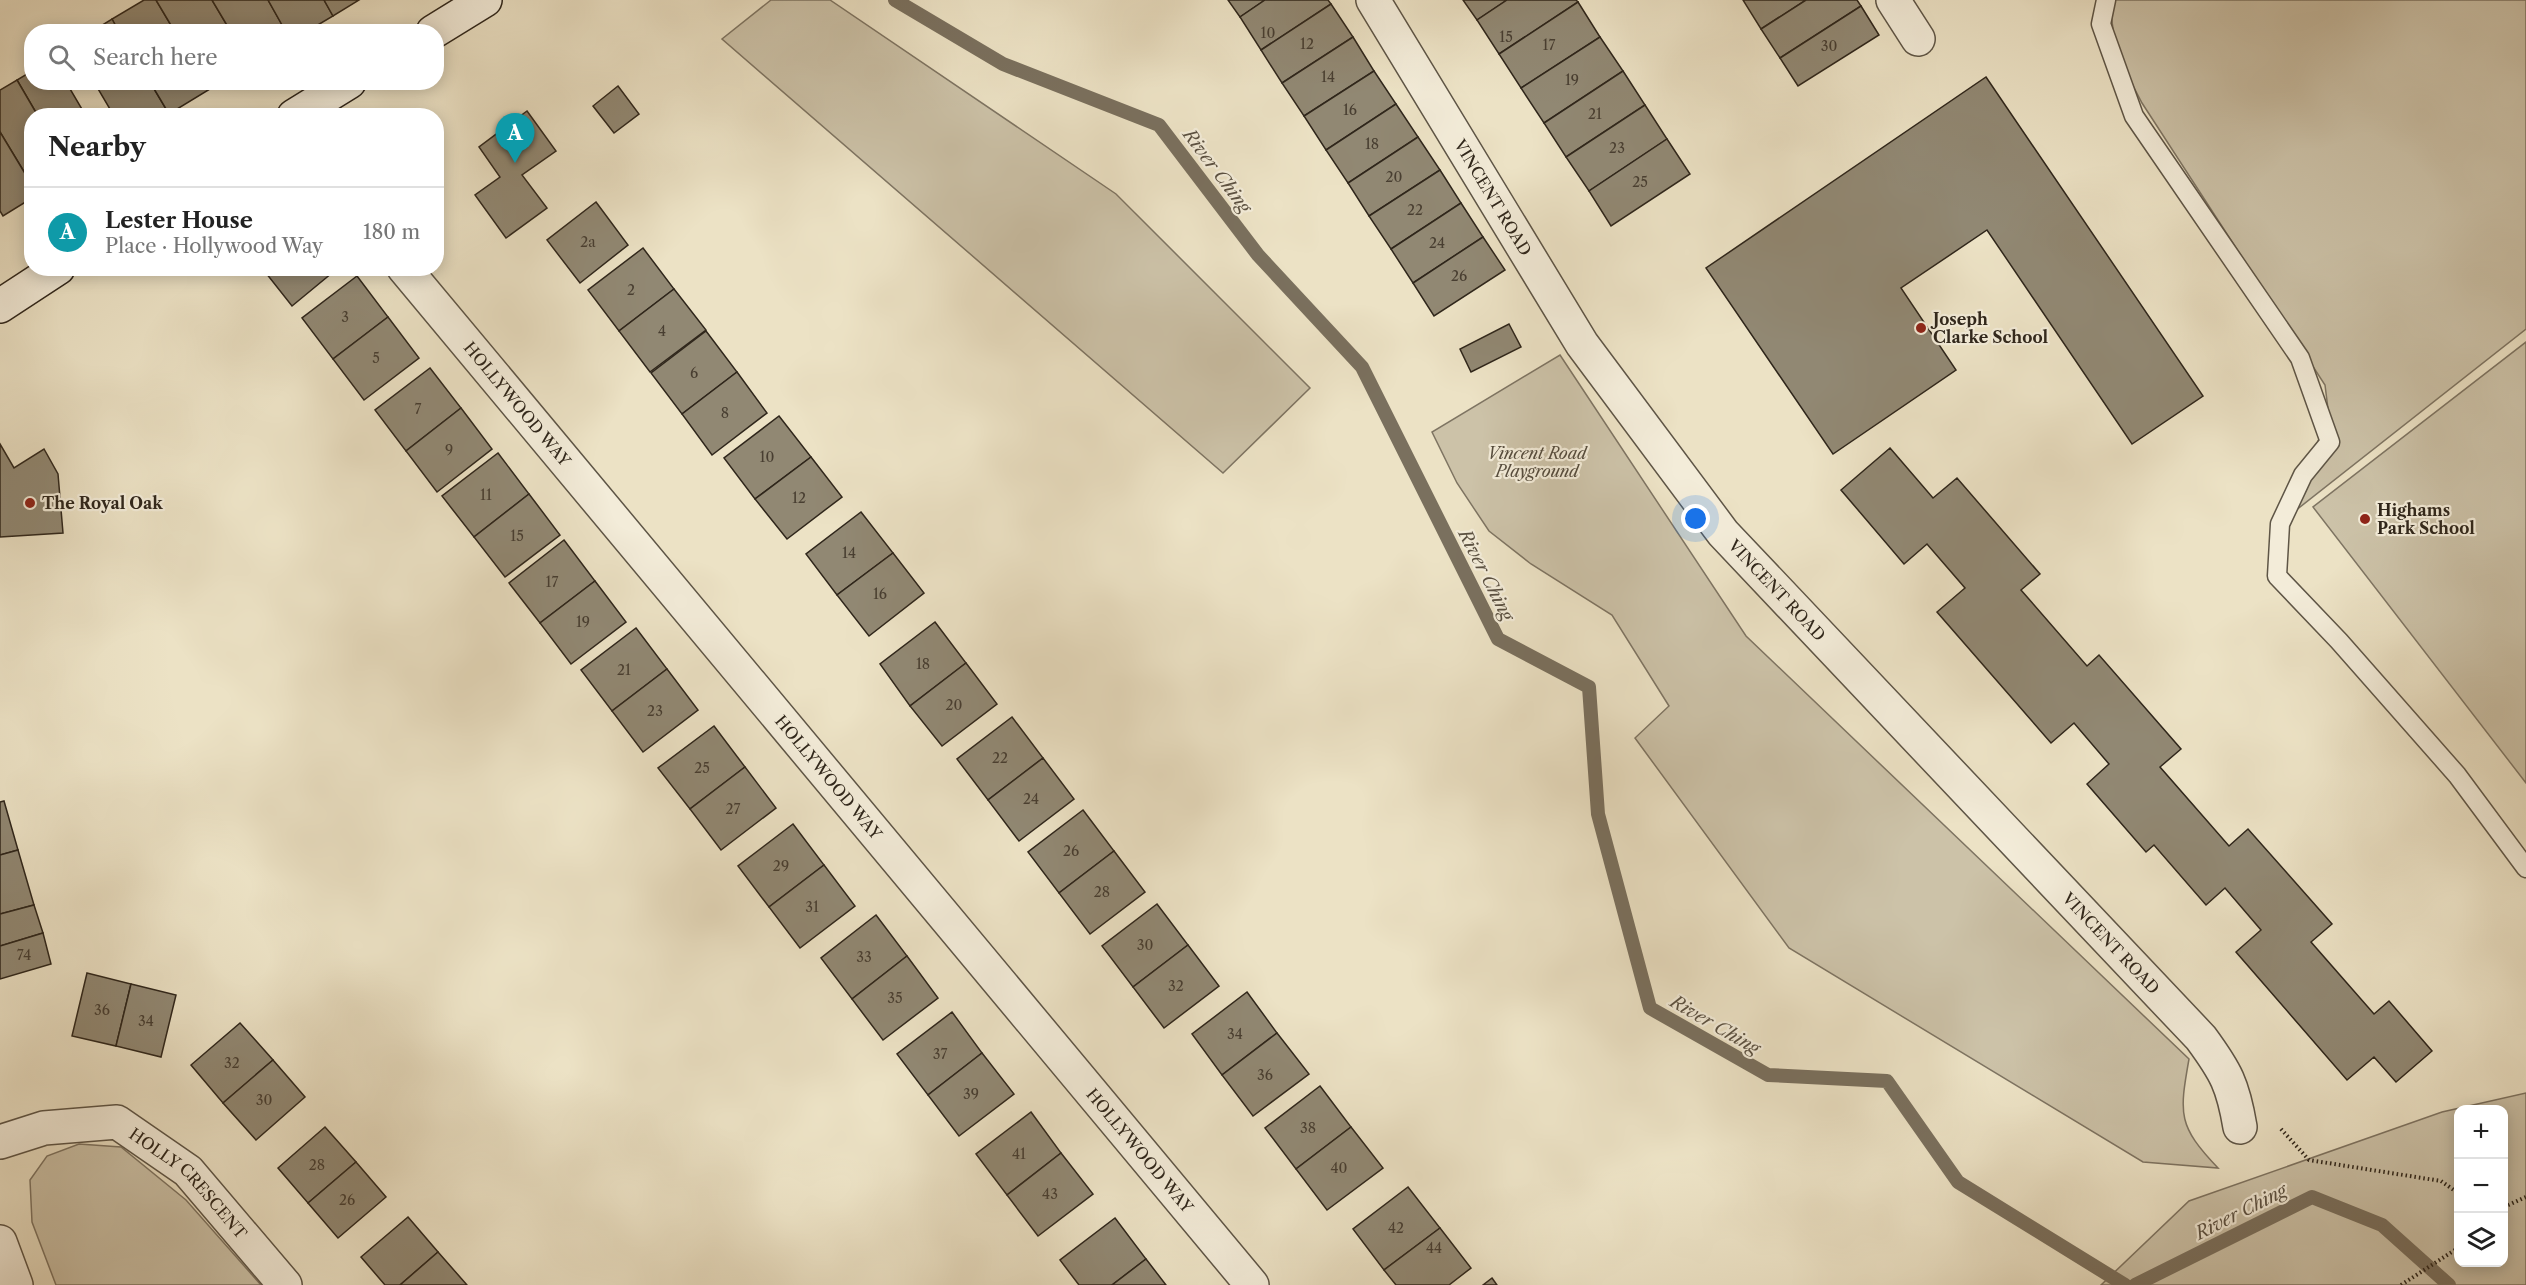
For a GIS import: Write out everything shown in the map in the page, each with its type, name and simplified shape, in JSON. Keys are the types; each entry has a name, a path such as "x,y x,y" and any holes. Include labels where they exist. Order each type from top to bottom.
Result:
{"street":[{"path":"444,25 485,0"},
{"name":"VINCENT ROAD","path":"1373,0 1582,344 1723,533 2201,1038 2224,1069 2235,1098 2240,1127"},
{"path":"1893,0 1917,39"},
{"path":"307,108 336,90"},
{"path":"0,306 46,276"},
{"name":"HOLLYWOOD WAY","path":"411,276 1252,1285"},
{"name":"HOLLY CRESCENT","path":"0,1142 44,1128 117,1122 188,1171 285,1285"},
{"path":"0,1242 16,1285"}],"lane":[{"path":"2106,0 2101,24 2134,116 2300,358 2330,442 2302,475 2280,524 2277,576 2339,641 2457,775 2526,868"}],"path":[{"path":"2278,1125 2309,1160 2441,1181 2454,1190"},
{"path":"2508,1205 2526,1197"},
{"path":"2401,1285 2454,1251"}],"green space":[{"path":"771,0 830,0 1116,194 1310,388 1223,473 722,39"},
{"path":"2114,0 2526,0 2526,329 2281,522 2329,417 2325,385 2142,103 2116,53 2111,13"},
{"path":"2526,342 2526,783 2313,507"},
{"name":"Vincent Road Playground","path":"1560,355 1746,636 2189,1059 2183,1107 2185,1119 2195,1141 2218,1168 2143,1162 1789,948 1635,738 1669,706 1612,615 1531,564 1489,531 1457,483 1432,432"},
{"path":"2526,1093 2526,1285 2101,1285 2189,1201 2454,1109 2454,1267 2508,1267 2508,1105 2473,1105"},
{"path":"79,1144 121,1147 186,1200 261,1285 56,1285 32,1222 30,1180 47,1156"}],"building":[{"path":"144,0 156,0 170,24 115,24 112,19"},
{"path":"156,0 212,0 226,24 170,24"},
{"path":"212,0 268,0 282,24 226,24"},
{"path":"268,0 324,0 333,16 320,24 282,24"},
{"path":"324,0 359,0 333,16"},
{"path":"1228,0 1265,0 1240,17"},
{"path":"1265,0 1328,0 1331,4 1261,50 1240,17"},
{"path":"1463,0 1507,0 1477,20"},
{"path":"1507,0 1576,0 1578,2 1499,54 1477,20"},
{"path":"1743,0 1806,0 1761,29"},
{"path":"1806,0 1857,0 1861,6 1780,58 1761,29"},
{"path":"1578,2 1600,37 1521,88 1499,54"},
{"path":"1331,4 1353,37 1282,83 1261,50"},
{"path":"1861,6 1879,35 1798,86 1780,58"},
{"path":"112,19 115,24 104,24"},
{"path":"1353,37 1374,71 1304,116 1282,83"},
{"path":"1600,37 1623,71 1544,123 1521,88"},
{"path":"1374,71 1396,104 1326,150 1304,116"},
{"path":"1623,71 1645,105 1566,157 1544,123"},
{"path":"24,76 24,90 71,90 81,108 33,108 17,80"},
{"path":"1986,77 2203,396 2132,444 1987,230 1901,288 1956,370 1833,454 1706,268"},
{"path":"17,80 33,108 24,108 24,172 0,132 0,90"},
{"path":"618,86 639,114 614,133 593,106"},
{"path":"99,90 155,90 165,108 109,108"},
{"path":"155,90 208,90 179,108 165,108"},
{"path":"1396,104 1418,137 1348,183 1326,150"},
{"path":"1645,105 1667,139 1589,191 1566,157"},
{"path":"527,111 556,151 522,175 547,208 506,238 475,195 500,177 479,147"},
{"path":"0,132 24,172 24,203 3,216 0,211"},
{"path":"1418,137 1440,170 1369,216 1348,183"},
{"path":"1667,139 1690,174 1611,226 1589,191"},
{"path":"1440,170 1461,203 1391,249 1369,216"},
{"path":"596,202 628,245 580,283 547,240"},
{"path":"1461,203 1483,237 1413,283 1391,249"},
{"path":"1483,237 1505,270 1434,316 1413,283"},
{"path":"643,248 674,289 619,331 588,290"},
{"path":"268,276 328,276 292,306"},
{"path":"357,276 388,317 333,359 302,318"},
{"path":"674,289 706,330 650,372 619,331"},
{"path":"388,317 419,358 364,400 333,359"},
{"path":"1509,324 1521,347 1471,372 1460,349"},
{"path":"706,331 737,372 682,414 651,373"},
{"path":"430,368 461,408 406,451 375,410"},
{"path":"737,372 767,413 712,455 682,414"},
{"path":"461,408 492,449 437,492 406,451"},
{"path":"779,416 811,457 755,499 724,458"},
{"name":"The Royal Oak","path":"0,444 14,468 44,449 58,474 63,533 0,537"},
{"path":"1890,448 1933,498 1957,478 2040,574 2021,590 2087,666 2099,655 2181,749 2160,767 2229,846 2248,829 2332,924 2311,942 2374,1014 2389,1001 2432,1051 2396,1082 2374,1057 2347,1080 2236,952 2261,930 2225,888 2206,905 2154,845 2146,852 2087,784 2109,764 2074,723 2051,743 1937,612 1965,588 1927,544 1904,564 1841,490"},
{"path":"498,453 529,494 474,537 442,496"},
{"path":"811,457 842,497 787,539 755,499"},
{"path":"529,494 560,535 505,577 474,537"},
{"path":"861,512 893,553 837,595 806,554"},
{"path":"564,540 595,581 540,623 509,583"},
{"path":"893,553 924,593 869,636 837,595"},
{"path":"595,581 626,622 571,664 540,623"},
{"path":"935,622 966,663 910,706 880,664"},
{"path":"636,628 667,669 612,711 581,670"},
{"path":"966,663 997,704 942,746 910,706"},
{"path":"667,669 698,710 643,752 612,711"},
{"path":"1012,717 1043,758 988,800 957,759"},
{"path":"714,726 745,767 690,809 658,768"},
{"path":"1043,758 1074,799 1019,841 988,800"},
{"path":"745,767 776,808 721,850 690,809"},
{"path":"4,801 18,850 0,855 0,802"},
{"path":"1083,810 1114,851 1059,893 1028,852"},
{"path":"793,824 824,865 769,907 738,866"},
{"path":"18,850 34,905 0,914 0,855"},
{"path":"1114,851 1145,892 1090,934 1059,893"},
{"path":"824,865 855,906 800,948 769,907"},
{"path":"1157,904 1188,945 1133,987 1102,946"},
{"path":"34,905 43,933 0,946 0,914"},
{"path":"876,915 907,956 852,999 821,958"},
{"path":"43,933 51,964 0,979 0,946"},
{"path":"1188,945 1219,986 1164,1028 1133,987"},
{"path":"907,956 938,998 883,1040 852,999"},
{"path":"87,973 131,984 116,1046 72,1036"},
{"path":"131,984 176,995 161,1057 116,1046"},
{"path":"1247,992 1277,1033 1222,1075 1192,1034"},
{"path":"952,1012 982,1053 928,1095 897,1054"},
{"path":"240,1023 273,1060 223,1103 191,1065"},
{"path":"1277,1033 1309,1074 1253,1116 1222,1075"},
{"path":"982,1053 1014,1094 959,1136 928,1095"},
{"path":"273,1060 305,1097 256,1140 223,1103"},
{"path":"1320,1086 1351,1127 1296,1169 1265,1128"},
{"path":"1031,1112 1061,1153 1007,1195 976,1154"},
{"path":"325,1127 356,1162 308,1203 278,1168"},
{"path":"1351,1127 1383,1168 1327,1210 1296,1169"},
{"path":"1061,1153 1093,1194 1038,1236 1007,1195"},
{"path":"356,1162 386,1197 338,1238 308,1203"},
{"path":"1408,1187 1440,1228 1384,1270 1353,1229"},
{"path":"408,1217 438,1252 400,1285 385,1285 361,1257"},
{"path":"1115,1218 1146,1259 1112,1285 1079,1285 1060,1260"},
{"path":"1440,1228 1471,1268 1449,1285 1396,1285 1384,1270"},
{"path":"438,1252 467,1285 400,1285"},
{"path":"1146,1259 1166,1285 1112,1285"},
{"path":"1492,1278 1497,1285 1483,1285"}],"waterway":[{"name":"River Ching","path":"895,0 1003,64 1159,125 1258,255 1362,367 1498,639 1589,687 1598,814 1650,1008 1768,1075 1887,1081 1958,1182 2125,1285"},
{"name":"River Ching","path":"2135,1285 2312,1197 2382,1225 2449,1285"}],"place":[{"name":"Lester House","path":"515,163"},
{"name":"Joseph Clarke School","path":"1921,328"},
{"name":"The Royal Oak","path":"30,503"},
{"name":"Highams Park School","path":"2365,519"}]}
